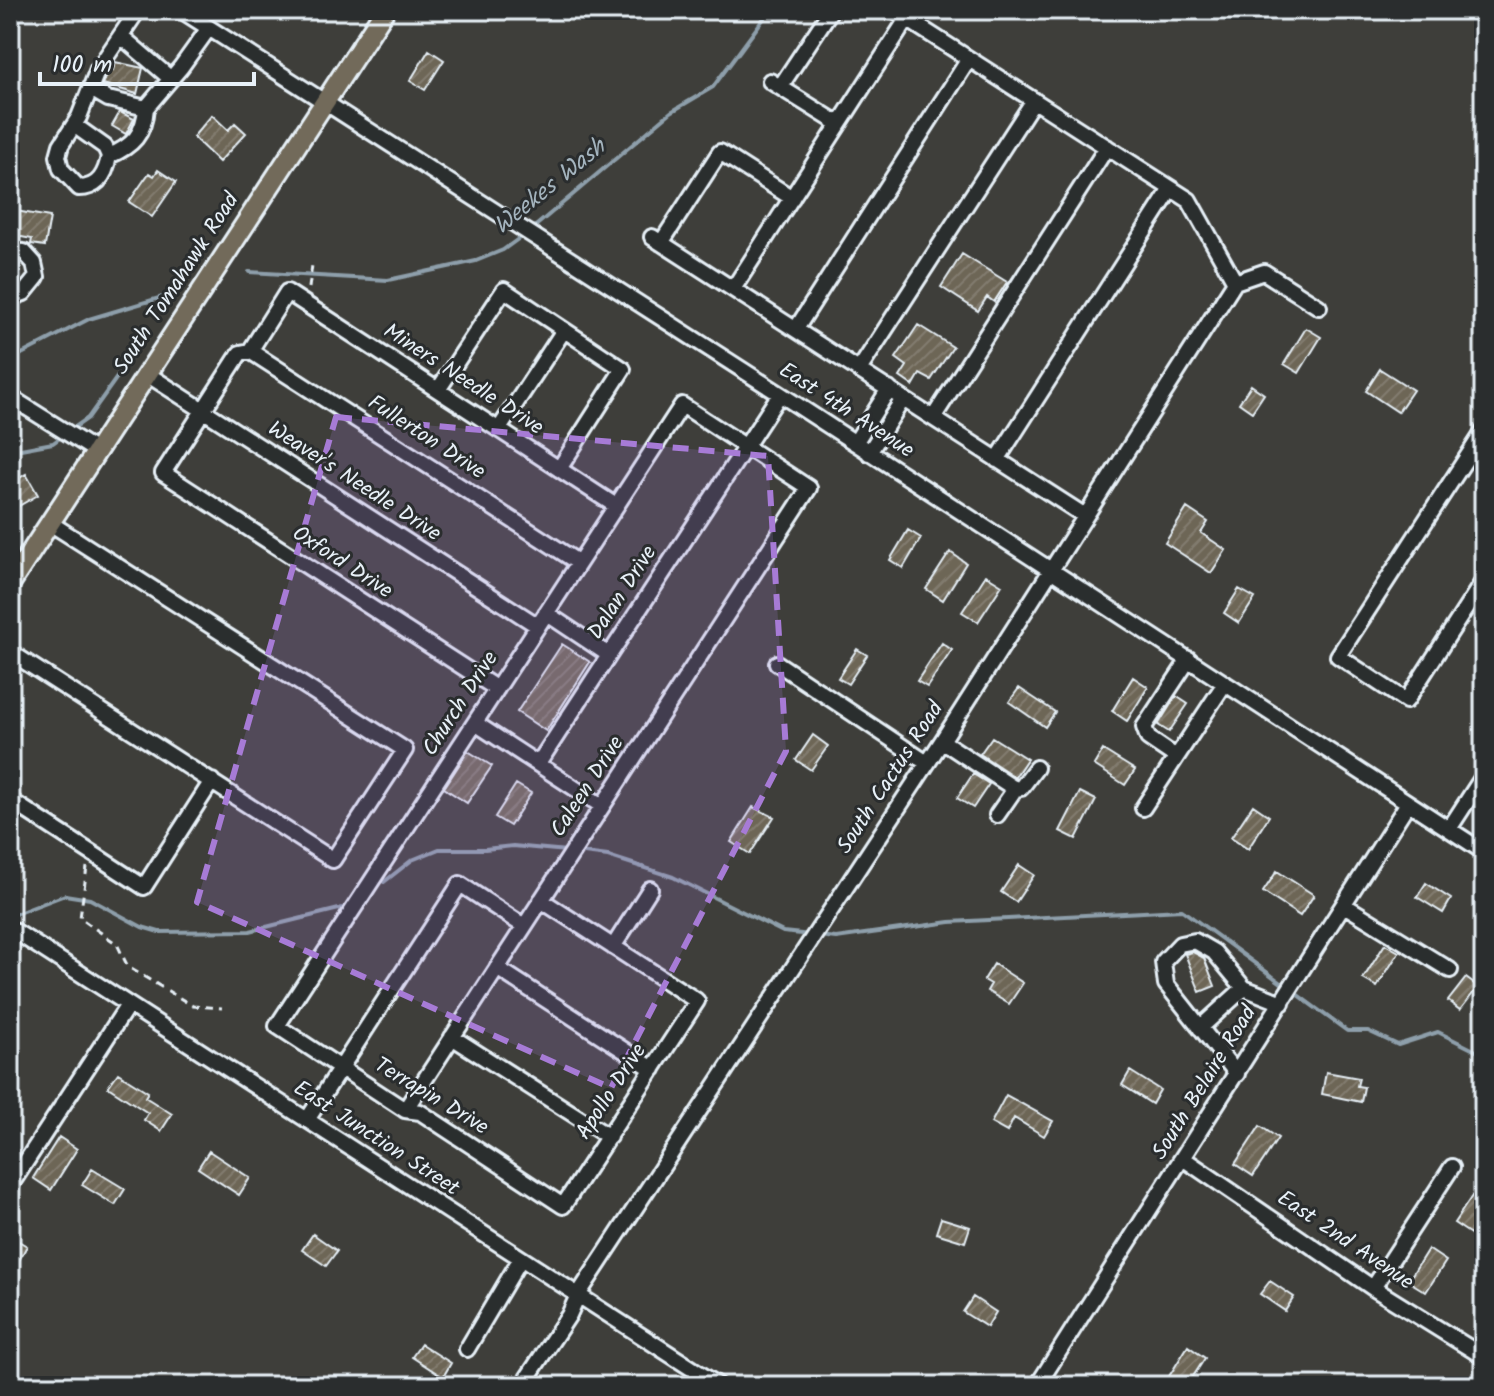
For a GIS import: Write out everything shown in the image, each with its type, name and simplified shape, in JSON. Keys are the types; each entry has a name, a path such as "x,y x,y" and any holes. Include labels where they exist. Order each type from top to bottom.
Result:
{"main road":[{"name":"South Tomahawk Road","path":"10,584 385,10"}],"street":[{"path":"74,125 105,147 109,156 107,168 98,183 79,188 68,180 61,169 58,156 61,145 74,125 98,69 138,10"},
{"name":"East 4th Avenue","path":"181,10 780,394 1484,852"},
{"path":"831,10 775,84 839,124"},
{"path":"893,10 1189,200 1235,282 1264,272 1319,307"},
{"path":"733,289 907,19"},
{"path":"109,156 135,140 145,120 146,108 209,28"},
{"path":"121,36 171,79"},
{"path":"796,329 969,59"},
{"path":"91,89 108,99 146,108"},
{"path":"859,370 1034,100"},
{"path":"933,418 1107,147"},
{"path":"792,198 720,152 656,240 1085,516"},
{"path":"997,460 1171,189"},
{"path":"10,251 24,252 34,263 37,277 24,293 10,298"},
{"name":"South Cactus Road","path":"522,1386 569,1315 578,1295 942,741 1235,282"},
{"path":"438,390 504,290 623,369 559,469"},
{"name":"Miners Needle Drive","path":"250,351 287,292 616,506"},
{"path":"499,429 564,330"},
{"path":"203,411 240,353 250,351"},
{"name":"Fullerton Drive","path":"250,351 579,563"},
{"name":"Weaver's Needle Drive","path":"147,374 542,620 609,655"},
{"path":"855,443 889,389"},
{"name":"Dalan Drive","path":"538,764 780,394"},
{"path":"10,397 96,451"},
{"path":"869,453 903,399"},
{"name":"Church Drive","path":"277,1026 682,405 745,446"},
{"name":"Oxford Drive","path":"203,411 163,473 497,689"},
{"path":"1484,431 1338,656 1406,701 1484,580"},
{"name":"Caleen Drive","path":"405,1110 809,488 745,446"},
{"path":"10,652 333,860 405,750 50,523"},
{"path":"1176,757 1148,738 1144,727 1189,659"},
{"path":"777,663 927,763"},
{"path":"1143,808 1225,683"},
{"path":"475,723 602,806"},
{"path":"942,741 1015,789 1021,788 1036,768"},
{"path":"1449,829 1484,775"},
{"path":"10,800 144,887 212,781"},
{"path":"997,815 1015,789"},
{"name":"South Belaire Road","path":"1037,1386 1408,803"},
{"path":"307,1120 460,884 524,926"},
{"path":"541,900 613,947 650,889"},
{"path":"1344,905 1450,970"},
{"name":"East Junction Street","path":"10,928 719,1386"},
{"path":"1237,1074 1166,984 1163,962 1180,944 1195,941 1214,952 1244,988 1282,1003"},
{"name":"Apollo Drive","path":"563,1206 697,1001 613,947"},
{"path":"497,968 653,1069"},
{"path":"1200,1028 1244,988"},
{"path":"10,1186 128,1005"},
{"name":"Terrapin Drive","path":"277,1026 405,1110 420,1112 563,1206"},
{"path":"452,1037 609,1137"},
{"name":"East 2nd Avenue","path":"1184,1159 1373,1288 1484,1357"},
{"path":"1373,1288 1452,1167"},
{"path":"467,1349 521,1258"}],"path":[{"path":"309,288 312,265"},
{"path":"89,852 80,918 117,944 128,967 193,1006 222,1008"}],"highlighted area":[{"path":"336,417 768,456 786,751 611,1088 197,902"}],"building":[{"path":"429,50 444,60 425,90 410,81"},
{"path":"115,62 143,68 137,94 103,84"},
{"path":"120,112 134,119 126,134 112,126"},
{"path":"212,115 228,130 235,123 246,133 219,162 193,137"},
{"path":"158,170 176,182 152,217 129,202 149,173 154,176"},
{"path":"10,210 50,217 45,246 31,244 32,239 11,235"},
{"path":"962,254 1007,282 994,302 987,297 978,311 941,287"},
{"path":"918,325 953,347 931,380 920,374 913,386 900,377 907,366 896,358"},
{"path":"1306,328 1321,337 1299,373 1284,364"},
{"path":"1380,369 1413,390 1398,412 1366,391"},
{"path":"1251,385 1264,394 1252,412 1239,403"},
{"path":"26,474 38,495 10,511 10,484"},
{"path":"1187,508 1208,522 1201,533 1226,550 1211,573 1165,543"},
{"path":"908,530 921,538 903,568 890,560"},
{"path":"950,552 966,563 943,600 926,589"},
{"path":"986,575 1002,585 978,622 962,612"},
{"path":"1239,589 1255,598 1239,623 1224,613"},
{"path":"942,643 952,650 927,687 917,681"},
{"path":"562,644 590,662 546,731 517,712"},
{"path":"857,649 867,655 848,684 838,678"},
{"path":"1133,677 1148,687 1127,721 1112,711"},
{"path":"1019,688 1055,712 1045,727 1009,702"},
{"path":"1176,696 1188,704 1169,732 1158,725"},
{"path":"813,735 828,746 811,770 796,760"},
{"path":"992,737 1027,759 1015,777 980,754"},
{"path":"1103,750 1135,770 1125,785 1094,765"},
{"path":"468,751 492,766 467,803 444,788"},
{"path":"973,774 989,784 973,808 957,798"},
{"path":"516,784 531,793 510,826 495,817"},
{"path":"1080,792 1096,800 1076,839 1060,831"},
{"path":"1253,805 1269,816 1248,849 1231,838"},
{"path":"753,807 774,817 750,854 731,842"},
{"path":"1019,865 1034,875 1016,902 1001,892"},
{"path":"1277,871 1314,895 1300,916 1263,892"},
{"path":"1426,883 1451,899 1443,913 1417,897"},
{"path":"1385,944 1399,952 1377,987 1363,979"},
{"path":"1193,952 1204,958 1215,986 1200,992 1185,954"},
{"path":"994,964 1023,983 1009,1004 987,991 991,984 984,980"},
{"path":"1466,978 1478,987 1460,1010 1448,1001"},
{"path":"1130,1071 1160,1090 1152,1104 1122,1085"},
{"path":"1326,1072 1359,1078 1357,1086 1364,1087 1361,1102 1322,1094"},
{"path":"118,1073 148,1092 145,1097 172,1114 161,1131 144,1120 148,1113 108,1087"},
{"path":"1006,1095 1053,1121 1044,1136 1014,1118 1007,1132 991,1123"},
{"path":"1260,1126 1278,1138 1253,1176 1235,1164"},
{"path":"59,1137 77,1149 51,1190 33,1178"},
{"path":"209,1151 250,1178 239,1195 198,1168"},
{"path":"92,1169 125,1189 115,1205 82,1185"},
{"path":"1474,1193 1484,1199 1484,1243 1454,1223"},
{"path":"941,1218 970,1227 965,1242 936,1233"},
{"path":"313,1234 337,1251 326,1266 302,1250"},
{"path":"10,1236 27,1246 10,1276"},
{"path":"1428,1249 1446,1261 1426,1292 1408,1281"},
{"path":"1270,1281 1294,1297 1285,1311 1260,1294"},
{"path":"973,1297 996,1312 987,1327 963,1312"},
{"path":"421,1344 451,1363 443,1377 412,1357"},
{"path":"1188,1346 1205,1358 1187,1386 1163,1386"}],"waterway":[{"name":"Weekes Wash","path":"532,229 671,112 713,87 770,10"},
{"name":"Weekes Wash","path":"249,272 388,280 476,261 503,250 525,234"},
{"path":"10,360 89,319 176,293"},
{"name":"Weekes Wash","path":"71,430 88,418 135,352"},
{"name":"Weekes Wash","path":"10,451 53,443 64,435"},
{"path":"384,882 412,860 439,849 513,846 567,851"},
{"path":"576,852 608,856 673,877 783,932 811,935"},
{"path":"10,916 65,895 90,899 142,927 159,932 250,931 347,907"},
{"path":"819,936 836,938 950,922 1182,910 1347,1031 1368,1031 1398,1045 1438,1032 1484,1055"}]}
